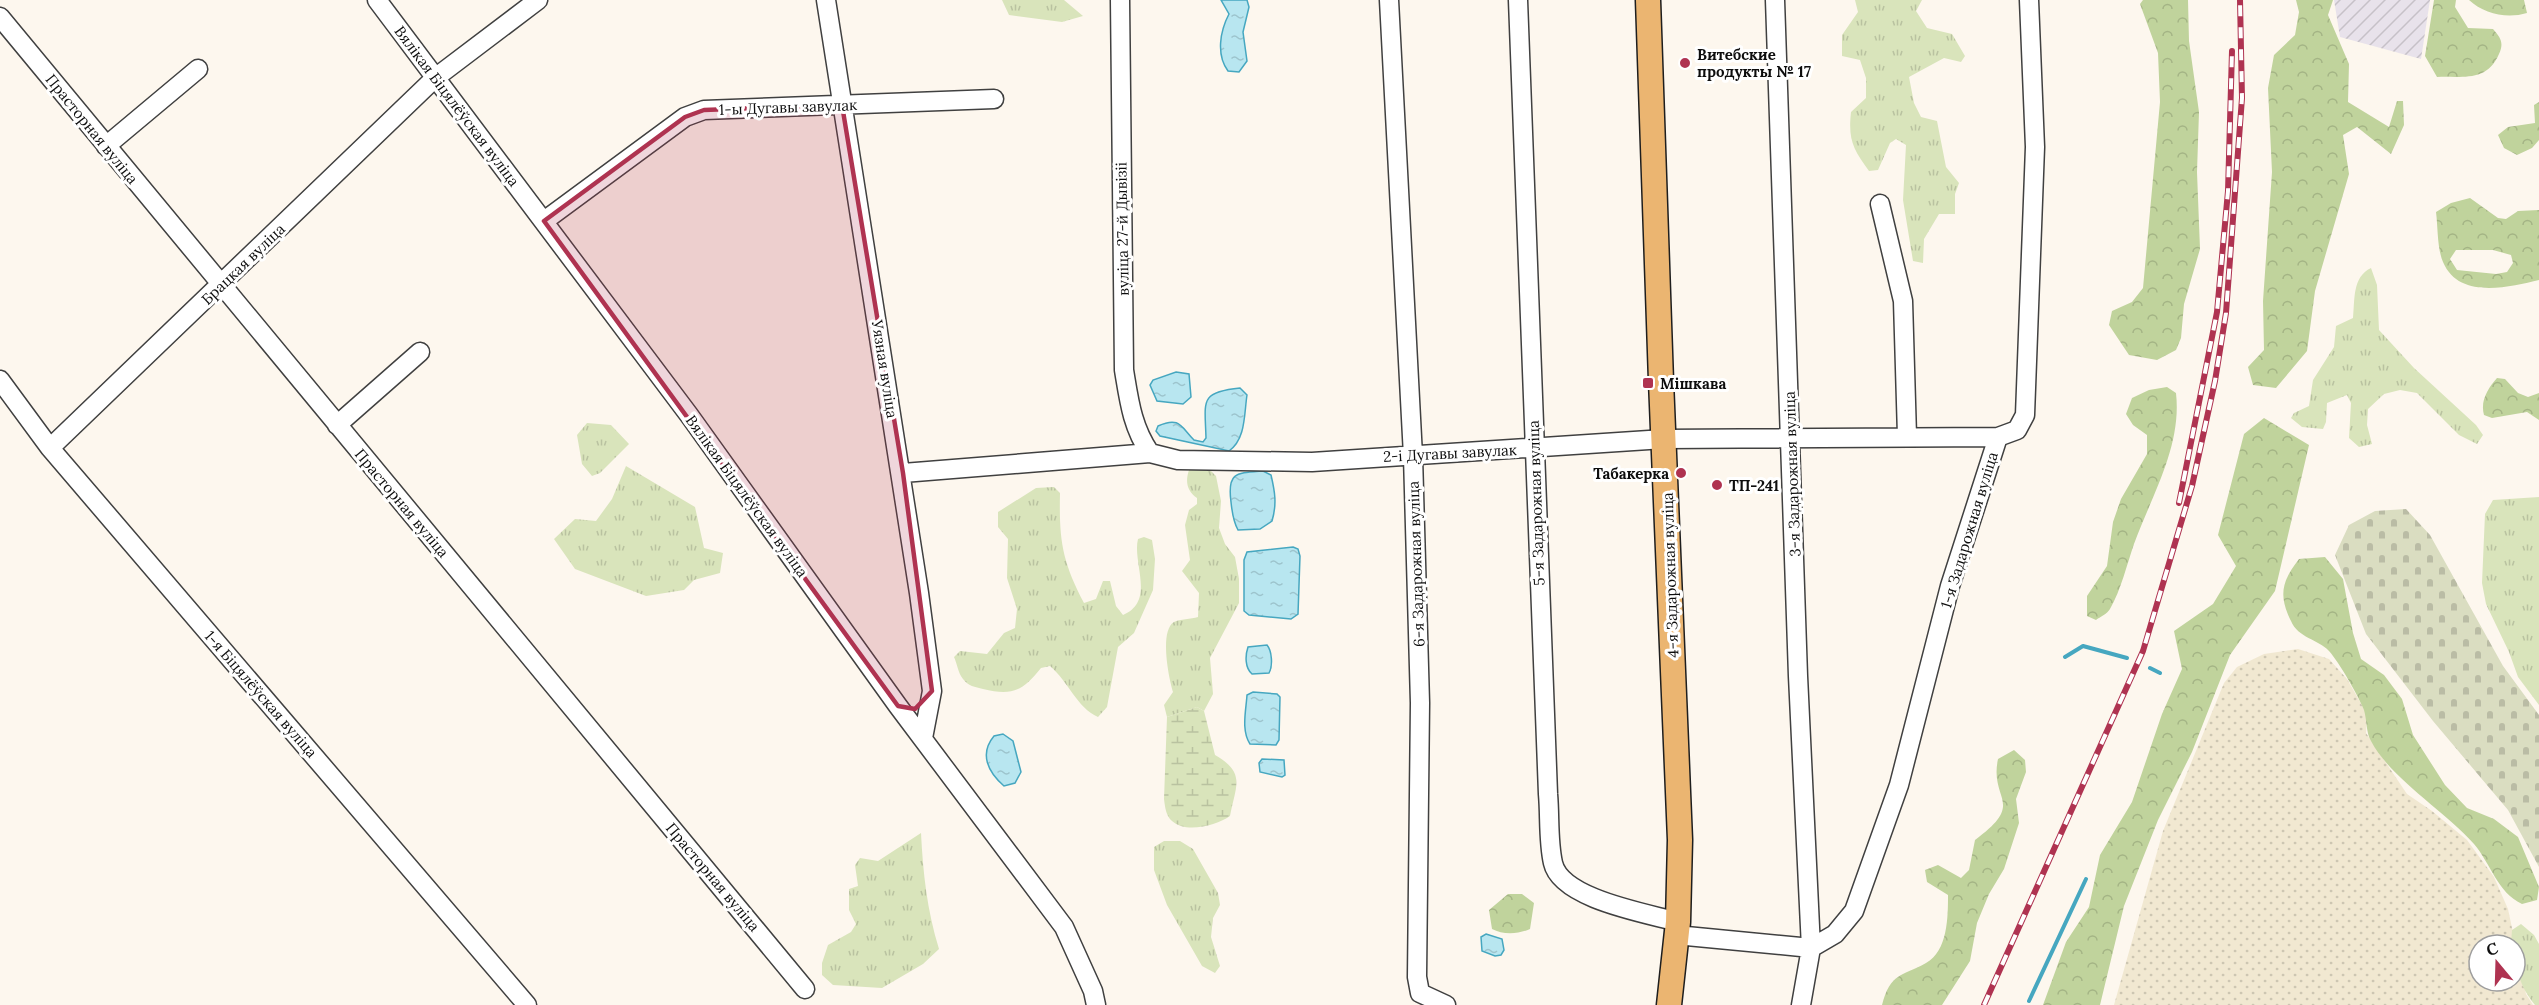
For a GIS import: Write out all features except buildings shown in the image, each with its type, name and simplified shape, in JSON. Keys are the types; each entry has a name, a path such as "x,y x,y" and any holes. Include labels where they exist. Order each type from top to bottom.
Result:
{"main road":[{"name":"4-я Задарожная вуліца","path":"1648,0 1680,840 1677,929 1669,1005"}],"street":[{"name":"Вялікая Біцялёўская вуліца","path":"377,0 689,415 898,706 1064,927 1094,991 1096,1005"},
{"name":"Брацкая вуліца","path":"50,448 435,78 538,0"},
{"name":"Уязная вуліца","path":"826,0 903,473 932,691 923,738"},
{"name":"вуліца 27-й Дывізіі","path":"1120,0 1124,370 1131,412 1139,437 1150,453"},
{"name":"6-я Задарожная вуліца","path":"1389,0 1413,456 1420,703 1417,977 1420,993 1446,1005"},
{"name":"5-я Задарожная вуліца","path":"1518,0 1534,448 1553,865 1562,880 1581,894 1677,929 1811,948"},
{"name":"3-я Задарожная вуліца","path":"1775,0 1798,676 1811,948"},
{"name":"1-я Задарожная вуліца","path":"1811,948 1834,934 1854,911 1899,785 1950,586 1998,436 2017,430 2025,415 2035,147 2029,0"},
{"name":"Прасторная вуліца","path":"0,17 805,988"},
{"path":"106,146 198,69"},
{"name":"1-ы Дугавы завулак","path":"544,220 685,117 704,110 994,99"},
{"path":"1880,204 1903,300 1907,436"},
{"path":"337,425 420,352"},
{"name":"1-я Біцялёўская вуліца","path":"0,380 50,448 527,1005"},
{"name":"2-і Дугавы завулак","path":"903,473 1150,453 1178,460 1312,462 1664,439 1998,436"},
{"path":"898,706 915,709 924,704 932,691"},
{"path":"1801,1005 1811,948"}],"highlighted area":[{"path":"842,105 903,473 932,691 915,709 898,706 544,221 685,117 704,110"}],"shaded area":[{"path":"2334,0 2430,0 2421,59 2340,37"},
{"path":"2298,649 2329,659 2347,679 2367,714 2366,733 2407,794 2467,840 2494,877 2508,909 2513,933 2467,933 2467,993 2526,993 2533,1005 2114,1005 2163,831 2224,683 2237,667 2264,654"}],"green space":[{"path":"1002,0 1064,0 1083,16 1062,22 1009,15"},
{"path":"1855,0 1922,0 1916,11 1927,28 1952,34 1965,56 1961,62 1944,58 1909,77 1914,103 1921,117 1937,121 1946,167 1959,183 1955,194 1955,214 1939,214 1924,239 1923,263 1913,261 1903,200 1906,145 1896,139 1890,143 1878,170 1869,171 1855,150 1851,137 1851,112 1866,98 1866,78 1860,60 1842,56 1842,35 1858,12"},
{"path":"2143,0 2188,0 2189,41 2199,112 2197,172 2200,249 2184,304 2181,338 2176,350 2157,360 2129,355 2109,325 2112,311 2132,302 2143,288 2160,102 2158,53 2140,4"},
{"path":"2296,0 2333,0 2328,15 2349,64 2348,102 2389,127 2397,101 2403,101 2404,125 2391,154 2357,127 2343,135 2349,174 2315,291 2307,351 2276,388 2253,385 2248,367 2264,350 2263,301 2272,172 2268,88 2274,55 2295,35 2299,12"},
{"path":"2434,0 2456,0 2455,7 2468,28 2493,29 2496,32 2501,41 2501,47 2494,63 2488,69 2474,76 2437,77 2425,56"},
{"path":"2469,0 2524,0 2527,13 2496,14 2482,9"},
{"path":"2539,102 2539,140 2532,148 2517,155 2504,148 2498,135 2508,127 2535,123 2534,105"},
{"path":"2470,198 2498,218 2506,219 2518,211 2539,210 2539,280 2486,288 2461,282 2450,274 2441,256 2436,212 2451,203","holes":["2456,250 2493,250 2511,255 2513,263 2507,272 2496,274 2457,270 2450,259"]},
{"path":"2371,268 2377,285 2379,330 2414,368 2476,425 2483,435 2477,444 2459,435 2417,393 2400,390 2384,394 2368,409 2367,425 2372,444 2359,447 2349,438 2351,403 2347,395 2327,403 2326,422 2323,429 2302,427 2291,418 2294,413 2309,406 2313,380 2334,347 2336,326 2353,318 2357,283 2360,277"},
{"path":"2497,378 2505,379 2518,393 2528,397 2539,393 2539,420 2527,412 2492,418 2484,415 2483,405 2486,395"},
{"path":"2167,387 2176,393 2177,413 2170,451 2114,602 2109,611 2096,620 2087,616 2087,596 2107,566 2113,522 2121,499 2147,454 2147,435 2133,425 2126,414 2132,398 2149,390"},
{"path":"2264,418 2309,445 2275,591 2230,655 2192,752 2158,820 2124,906 2100,1005 2043,1005 2066,942 2089,907 2100,855 2132,802 2162,714 2182,669 2174,631 2213,604 2236,566 2218,535 2244,434"},
{"path":"587,423 611,425 629,444 600,473 592,476 582,464 577,435"},
{"path":"626,466 695,507 704,548 723,553 720,573 694,580 684,590 646,596 575,569 554,539 575,519 596,521 612,499"},
{"path":"1209,469 1216,476 1221,501 1219,528 1225,544 1235,557 1239,579 1239,603 1210,658 1213,694 1204,711 1197,707 1167,717 1164,705 1173,692 1166,655 1169,627 1179,620 1198,617 1199,593 1182,571 1190,560 1185,525 1189,510 1197,504 1197,498 1188,486 1188,474 1189,470"},
{"path":"1054,487 1060,493 1061,537 1066,562 1084,603 1096,599 1103,581 1110,581 1116,606 1123,615 1133,609 1141,591 1138,539 1144,537 1152,540 1155,559 1153,590 1134,633 1118,647 1107,707 1098,717 1078,701 1050,666 1041,668 1022,687 1002,692 977,688 967,683 960,674 954,657 960,651 987,654 1004,633 1015,628 1017,609 1007,578 1008,539 998,527 998,512 1036,488"},
{"path":"2539,497 2539,705 2518,677 2486,604 2482,583 2485,514 2493,500"},
{"path":"2406,509 2430,535 2503,666 2539,715 2539,867 2508,810 2433,721 2366,634 2335,555 2349,525 2375,511"},
{"path":"2325,557 2343,579 2353,633 2361,659 2384,675 2402,699 2413,735 2445,785 2467,808 2494,819 2518,837 2539,887 2537,900 2522,904 2513,899 2500,885 2474,844 2391,768 2371,741 2364,710 2338,663 2329,651 2294,627 2283,596 2289,574 2299,559"},
{"path":"1197,707 1204,711 1215,755 1225,762 1235,774 1236,788 1230,816 1210,825 1193,828 1178,825 1170,819 1164,799 1167,717"},
{"path":"2014,750 2025,760 2026,772 2016,799 2019,823 2004,869 1989,894 1977,923 1970,961 1942,1005 1882,1005 1885,994 1893,981 1926,963 1939,950 1945,932 1948,895 1927,882 1925,870 1938,865 1961,878 1969,870 1975,840 1991,827 2003,809 1998,784 1998,759"},
{"path":"921,833 926,891 939,949 923,964 882,988 833,985 822,975 822,963 828,945 851,932 856,924 849,910 849,889 858,886 855,865 860,858 878,861"},
{"path":"1164,841 1180,841 1193,849 1218,893 1220,905 1213,918 1211,937 1220,966 1215,973 1202,966 1167,905 1154,870 1154,847"},
{"path":"1508,894 1522,894 1534,903 1530,929 1511,933 1492,929 1489,910"},
{"path":"2521,924 2534,935 2539,944 2539,1005 2535,1005 2527,993 2527,933 2512,933 2512,930"}],"water":[{"path":"1221,0 1247,0 1249,7 1243,32 1247,61 1239,72 1228,71 1222,58 1223,28 1229,14"},
{"path":"1176,372 1189,374 1191,397 1183,404 1157,401 1150,385 1153,380"},
{"path":"1240,388 1247,395 1243,426 1239,440 1229,451 1160,436 1156,431 1158,426 1165,423 1176,423 1183,427 1194,440 1203,442 1206,438 1207,401 1217,392"},
{"path":"1263,471 1271,475 1274,487 1275,503 1272,521 1260,529 1238,530 1231,506 1232,480 1235,476 1246,472"},
{"path":"1293,547 1298,549 1300,556 1298,614 1291,619 1249,615 1244,611 1244,560 1247,552"},
{"path":"1267,645 1271,659 1269,673 1252,674 1246,662 1248,647"},
{"path":"1253,692 1277,694 1280,697 1279,740 1276,745 1250,744 1247,739 1245,720 1247,695"},
{"path":"1003,734 1013,741 1021,772 1015,783 1004,786 990,769 986,756 989,743 994,736"},
{"path":"1262,759 1284,760 1285,775 1282,777 1260,772 1259,763"},
{"path":"1486,934 1502,939 1504,950 1501,955 1495,956 1482,951 1481,937"}],"waterway":[{"path":"2065,657 2083,646 2127,658"},
{"path":"2150,668 2160,673"},
{"path":"2029,1001 2086,879"}],"railway":[{"path":"1984,1005 2143,651 2192,486 2215,381 2226,313 2242,98 2240,0"},
{"path":"2179,503 2217,312 2228,191 2232,51"}],"place":[{"name":"Витебские продукты № 17","path":"1685,63"},
{"name":"Мішкава","path":"1648,383"},
{"name":"Табакерка","path":"1681,473"},
{"name":"ТП-241","path":"1717,485"}]}
